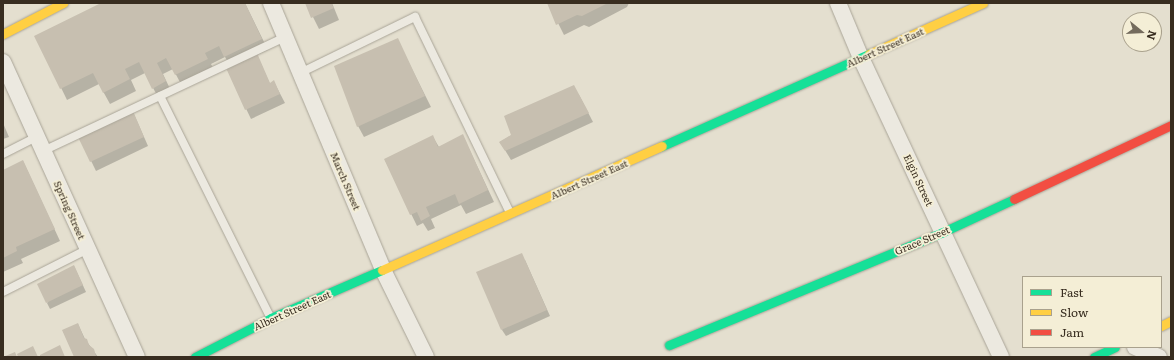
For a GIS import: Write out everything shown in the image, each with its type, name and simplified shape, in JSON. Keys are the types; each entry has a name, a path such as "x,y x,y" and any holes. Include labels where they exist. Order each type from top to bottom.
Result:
{"main road":[{"path":"3,34 63,3"},
{"name":"Albert Street East","path":"195,357 271,318 510,214 983,3"},
{"name":"Grace Street","path":"669,345 943,232 1171,125"},
{"path":"1162,326 1171,321"},
{"path":"1094,357 1113,348"}],"street":[{"name":"March Street","path":"271,3 383,270 426,357"},
{"name":"Elgin Street","path":"838,3 861,58 1001,357"},
{"name":"Spring Street","path":"3,62 137,357"},
{"path":"1137,348 1159,357"}],"lane":[{"path":"300,73 415,17 510,214"},
{"path":"3,154 40,144 160,96 285,36"},
{"path":"160,96 271,318"},
{"path":"3,292 88,249"}],"building":[{"path":"101,3 245,3 262,39 224,57 219,46 205,53 208,59 175,75 166,58 157,63 166,81 152,89 139,62 125,69 130,79 103,93 93,73 60,89 34,36"},
{"path":"305,3 331,3 334,8 311,18"},
{"path":"547,3 608,3 582,16 577,15 556,25"},
{"path":"398,38 425,96 357,127 334,66"},
{"path":"257,53 270,83 274,80 280,94 245,110 226,68"},
{"path":"574,85 589,113 505,151 499,142 511,135 504,116"},
{"path":"133,111 144,137 90,162 78,137"},
{"path":"463,134 488,190 459,204 455,194 426,207 430,216 421,221 417,212 410,215 384,159 433,135 438,147"},
{"path":"23,160 55,229 16,247 17,251 3,258 3,170"},
{"path":"522,253 547,310 501,330 476,272"},
{"path":"74,265 83,285 46,303 37,284"},
{"path":"78,323 84,338 87,339 89,345 94,349 96,356 74,357 62,330"},
{"path":"60,345 65,357 40,357 40,355"},
{"path":"33,346 38,357 18,357 17,354"},
{"path":"15,352 17,357 3,357"}],"traffic: fast":[{"path":"662,146 869,54"},
{"path":"669,345 943,232 1014,199"},
{"path":"195,357 271,318 382,270"},
{"path":"1094,357 1113,348"}],"traffic: slow":[{"path":"3,34 63,3"},
{"path":"869,54 983,3"},
{"path":"382,270 662,146"},
{"path":"1162,326 1171,321"}],"traffic: jam":[{"path":"1014,199 1171,125"}]}
